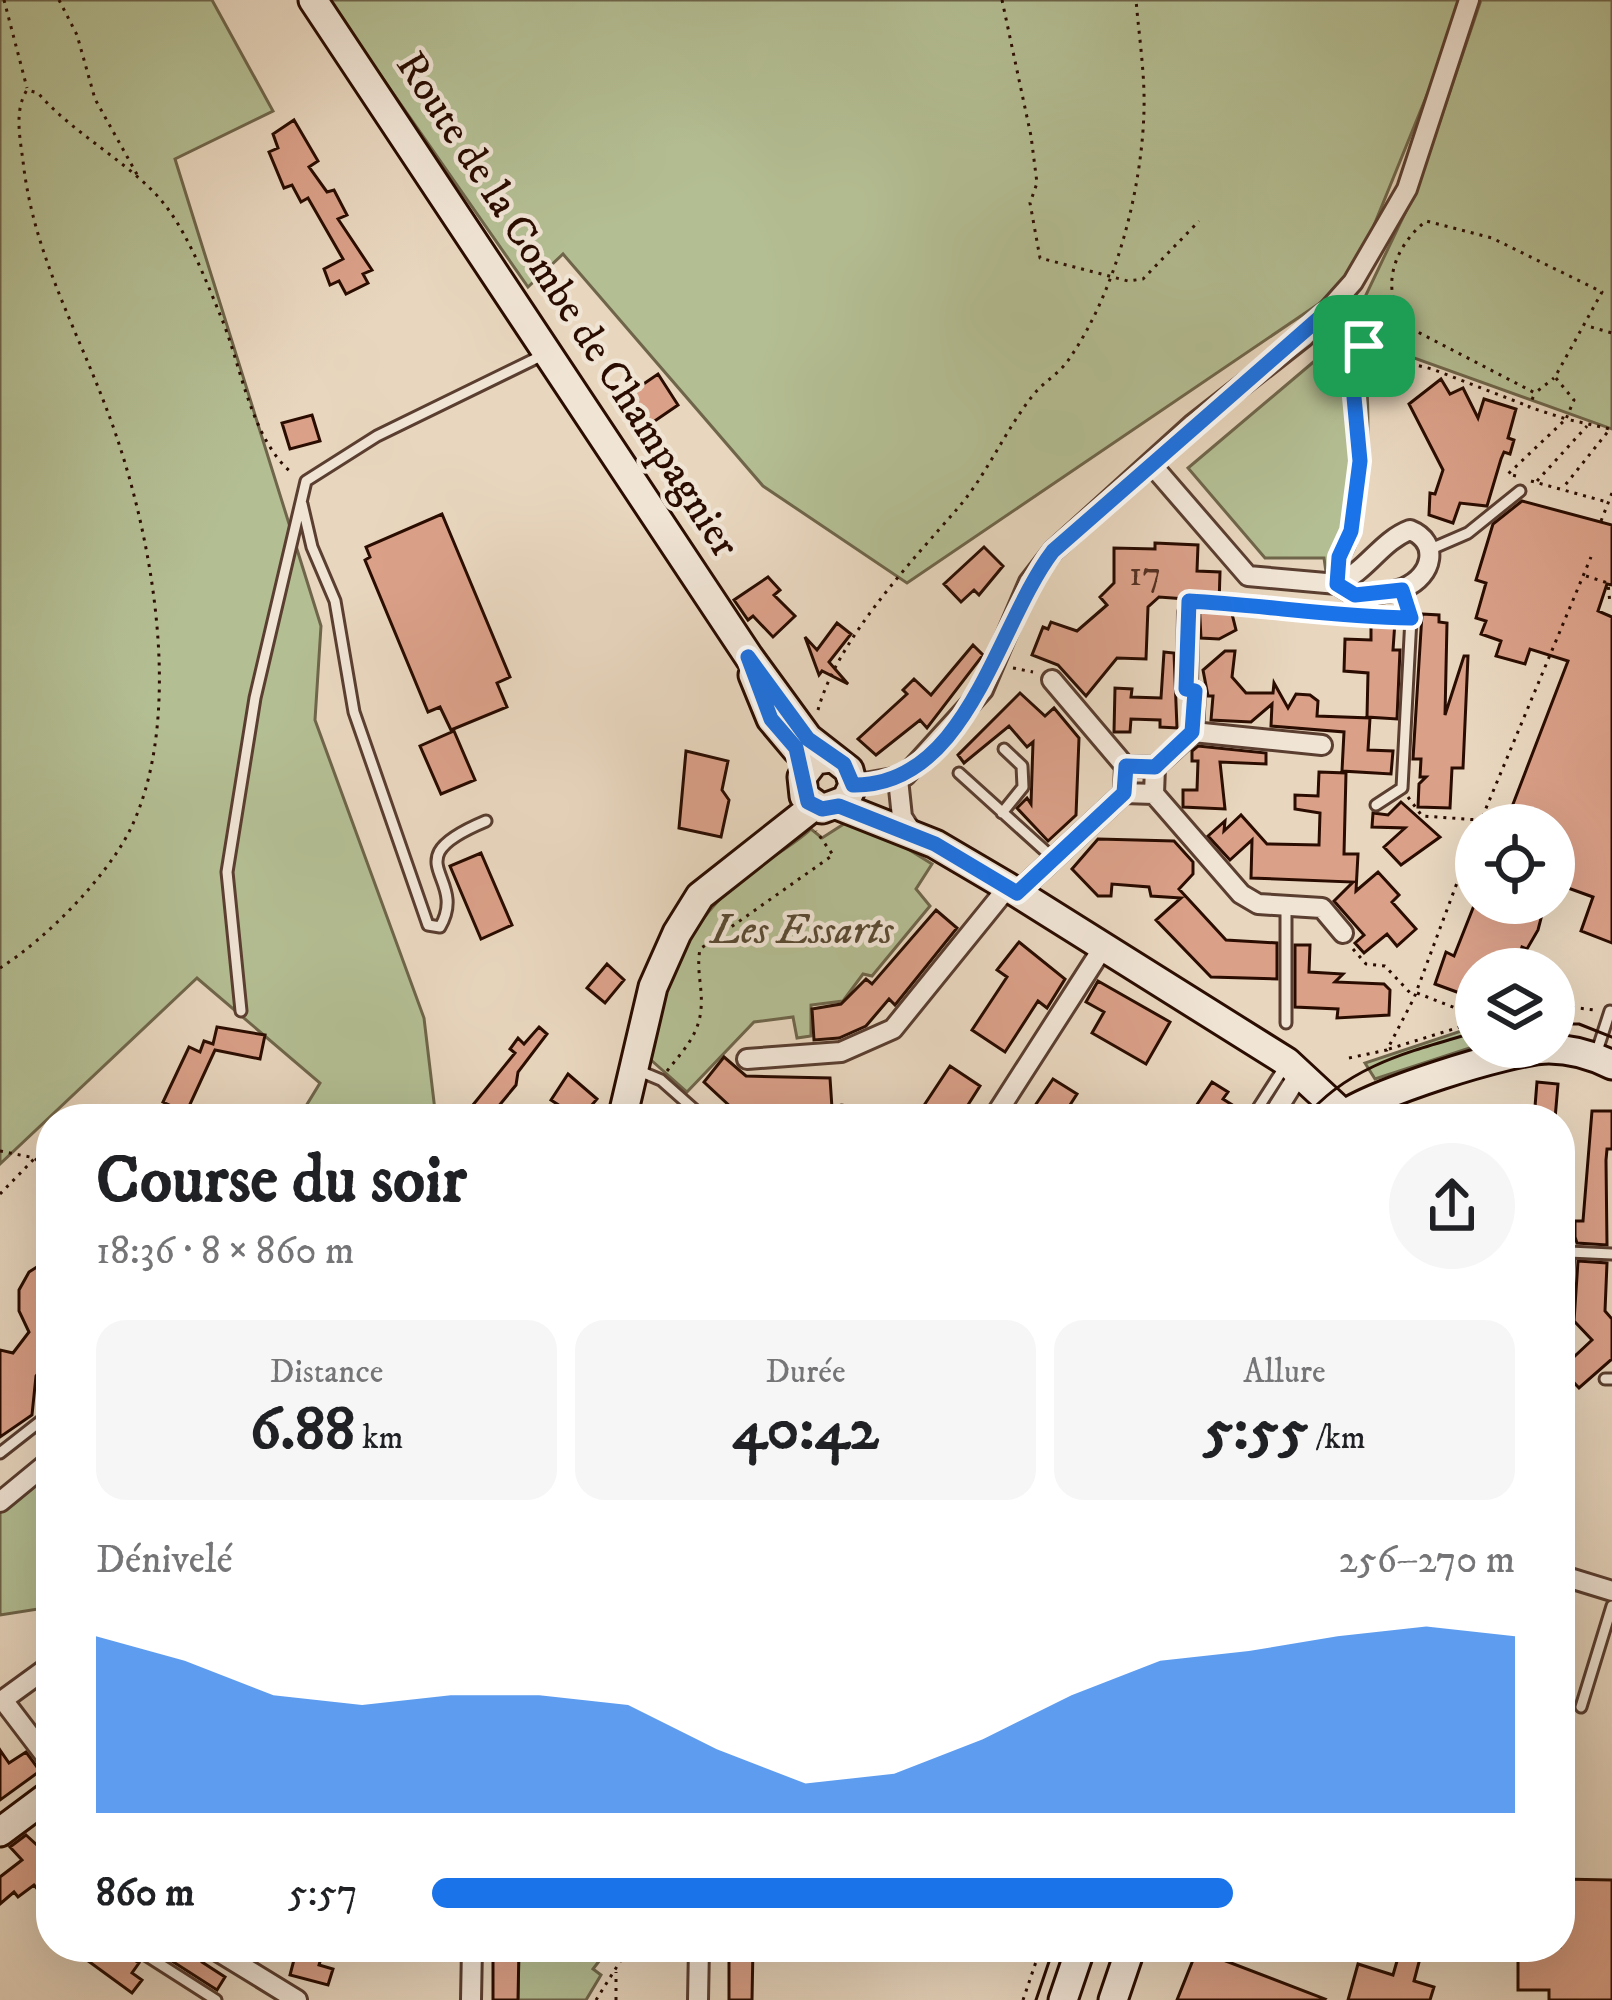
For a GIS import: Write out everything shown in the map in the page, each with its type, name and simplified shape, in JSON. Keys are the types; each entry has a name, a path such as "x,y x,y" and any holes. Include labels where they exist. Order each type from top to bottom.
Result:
{"street":[{"name":"Route de la Combe de Champagnier","path":"314,0 748,657 808,739 817,764"},
{"path":"631,1104 649,1075 664,955 700,896 751,851 832,801 898,779 983,690 1029,582 1053,551 1325,313 1353,282 1407,188 1469,0"},
{"path":"1152,465 1248,577 1337,584 1355,595 1402,590 1427,568 1431,549 1423,535 1410,530 1395,536 1366,569 1337,584"},
{"path":"1188,613 1186,689 1195,691 1192,732 1155,767 1154,794 1241,894 1258,904 1322,908 1343,933"},
{"name":"Route de la Combe de Champagnier","path":"748,657 764,704 796,748 817,764"},
{"path":"747,1059 841,1052 893,1029 1012,890 1124,793 1126,766 1052,680"},
{"path":"1192,732 1322,745"},
{"path":"832,801 844,764 817,764 802,790 858,818 903,830 1012,890 1294,1066 1329,1104"},
{"path":"1126,766 1155,767"},
{"path":"898,779 903,830"},
{"path":"1124,793 1154,794"},
{"path":"1003,1104 1104,946"},
{"path":"1369,1104 1532,1052 1603,1061"},
{"path":"1277,1104 1294,1066"},
{"path":"0,1502 36,1472"},
{"path":"1575,1580 1612,1591"},
{"path":"36,1676 2,1701 36,1744"},
{"path":"0,1832 36,1805"},
{"path":"235,1962 297,2000"},
{"path":"471,2000 472,1962"},
{"path":"698,2000 699,1962"},
{"path":"1063,2000 1076,1962"},
{"path":"1113,2000 1123,1962"}],"lane":[{"path":"1325,313 1374,355"},
{"path":"241,1011 227,872 259,677 305,481 377,436 548,353"},
{"path":"1431,549 1468,533 1520,491"},
{"path":"302,504 312,547 335,601 354,712 428,925 440,927 446,916 437,852 444,841 486,821"},
{"path":"1376,805 1402,788 1411,618 1402,590"},
{"path":"1003,813 1023,787 1022,766 1004,749"},
{"path":"959,773 1053,858"},
{"path":"1286,904 1286,1023"},
{"path":"1603,1061 1609,1014"},
{"path":"1263,1104 1294,1066"},
{"path":"649,1075 686,1104"},
{"path":"1575,1252 1612,1254"},
{"path":"0,1454 36,1425"},
{"path":"1581,1708 1612,1606"},
{"path":"157,1962 216,2000"}],"path":[{"path":"0,968 102,878 132,826 151,756 160,685 154,602 126,470 28,210 19,113 27,90 4,0"},
{"path":"58,0 77,35 94,98 140,181"},
{"path":"1003,0 1033,150 1037,183 1030,203 1040,258 1109,277 1143,279 1199,221"},
{"path":"808,739 822,695 860,628 924,541 990,468 1035,393 1065,364 1109,277 1141,162 1145,107 1136,0"},
{"path":"27,90 38,93 86,142 140,181 169,210 220,314 265,441 284,466 305,481"},
{"path":"1529,407 1588,326 1602,292 1492,238 1426,221 1410,234 1390,281 1400,318 1412,329 1535,393"},
{"path":"1588,326 1612,333"},
{"path":"1337,584 1339,557 1351,531 1360,461 1354,397 1364,346 1412,329"},
{"path":"1374,355 1432,369 1566,419 1611,428"},
{"path":"1555,377 1574,400 1566,419 1508,474 1606,502"},
{"path":"1520,491 1537,482 1588,425"},
{"path":"1562,489 1611,428"},
{"path":"1601,521 1612,493"},
{"path":"1488,804 1591,557"},
{"path":"1584,575 1608,583 1610,604"},
{"path":"1188,613 1189,601 1270,605 1323,617 1411,618"},
{"path":"994,664 1052,680"},
{"path":"1402,788 1422,816 1455,820"},
{"path":"649,1075 691,1042 700,949 833,855 832,801"},
{"path":"1387,1050 1415,995 1455,888"},
{"path":"1343,933 1362,961 1385,966 1415,995 1455,1011"},
{"path":"1575,1007 1609,1014"},
{"path":"1349,1058 1455,1026"},
{"path":"0,1151 35,1158"},
{"path":"0,1194 35,1158"},
{"path":"616,2000 617,1962"},
{"path":"1023,2000 1036,1962"},
{"path":"596,2000 616,1967"}],"green space":[{"path":"0,0 212,0 273,111 175,159 321,626 315,720 424,1018 434,1104 307,1104 320,1083 197,978 64,1104 36,1104 36,1130 0,1164"},
{"path":"328,0 1459,0 1459,16 1351,282 907,583 763,486 563,254 528,287"},
{"path":"1481,0 1612,0 1612,429 1400,353 1354,320 1417,188"},
{"path":"1317,359 1331,376 1366,378 1367,394 1361,523 1350,557 1326,572 1324,558 1265,558 1188,468"},
{"name":"Les Essarts","path":"847,822 887,836 932,864 916,889 930,906 872,976 863,974 843,1001 811,1005 811,1036 797,1038 793,1017 754,1022 687,1092 651,1060 670,980 693,933 727,892 757,867 811,829 822,838"},
{"path":"1455,1033 1455,1053 1375,1079 1365,1063"},
{"path":"36,1482 36,1609 0,1615 0,1511"},
{"path":"519,1962 598,1962 593,1969 601,1975 586,2000 518,2000"}],"building":[{"path":"294,120 318,161 309,167 327,192 334,190 347,215 338,219 372,270 363,274 368,283 346,294 339,281 330,285 324,269 343,259 308,198 301,202 292,185 284,188 269,152 278,148 273,134"},
{"path":"658,374 678,405 646,427 626,396"},
{"path":"1441,379 1450,394 1463,388 1478,418 1484,399 1516,409 1508,438 1514,440 1510,454 1504,452 1487,506 1460,503 1453,523 1429,515 1430,493 1435,494 1443,470 1409,404"},
{"path":"312,415 320,441 290,449 282,423"},
{"path":"1522,501 1612,525 1612,585 1607,584 1598,611 1612,617 1612,943 1581,931 1593,897 1575,891 1575,804 1513,804 1568,661 1530,649 1525,664 1496,656 1501,641 1481,634 1486,621 1476,618 1486,583 1476,580 1493,524"},
{"path":"442,514 510,677 497,683 507,707 451,730 440,707 428,712 365,560 370,557 366,547"},
{"path":"1155,543 1198,545 1197,571 1220,572 1219,605 1230,606 1236,630 1219,639 1201,638 1199,600 1159,597 1148,607 1146,659 1117,658 1086,696 1058,665 1032,655 1043,627 1048,629 1051,622 1077,631 1107,605 1100,597 1114,583 1114,548 1155,549"},
{"path":"984,547 1003,566 979,595 974,590 961,602 944,584"},
{"path":"768,577 780,590 774,595 795,616 773,637 753,616 748,620 734,600"},
{"path":"1422,614 1439,615 1439,622 1447,623 1445,715 1464,656 1468,656 1463,768 1452,768 1450,808 1418,807 1419,784 1426,777 1420,777 1421,759 1413,759"},
{"path":"1371,619 1395,621 1393,650 1400,650 1397,719 1367,717 1368,673 1344,671 1345,639 1371,640"},
{"path":"837,623 851,634 829,662 848,684 822,671 819,675 805,637 817,650"},
{"path":"973,645 983,655 927,728 920,720 876,755 858,739 907,694 903,690 914,679 931,695"},
{"path":"1225,651 1235,651 1232,677 1246,693 1273,693 1274,683 1288,708 1296,694 1310,695 1318,701 1317,716 1370,718 1368,750 1393,751 1391,774 1342,771 1344,732 1271,726 1272,704 1251,722 1211,720 1213,696 1208,696 1203,670"},
{"path":"1164,652 1174,653 1177,728 1160,727 1160,720 1131,719 1130,732 1114,732 1115,688 1132,689 1131,697 1161,698"},
{"path":"1020,693 1045,716 1054,708 1079,738 1076,815 1048,841 1017,808 1027,798 1031,804 1033,742 1027,747 1009,726 964,763 958,755"},
{"path":"454,731 475,780 441,794 420,746"},
{"path":"1198,746 1266,753 1266,764 1220,762 1225,809 1183,807 1183,790 1197,790 1198,761 1192,761 1192,751"},
{"path":"686,751 728,761 722,790 729,800 721,837 679,828"},
{"path":"1319,772 1346,773 1344,854 1358,854 1356,891 1378,872 1399,895 1392,902 1416,929 1397,946 1387,934 1364,953 1355,943 1364,935 1334,901 1353,882 1251,878 1252,840 1230,860 1208,836 1225,821 1224,831 1241,815 1267,844 1319,845 1320,813 1295,809 1295,795 1318,796"},
{"path":"1401,802 1440,837 1401,865 1384,847 1405,828 1372,827 1373,813 1388,815"},
{"path":"1098,839 1174,841 1193,862 1193,874 1179,889 1226,940 1277,943 1277,979 1211,977 1156,920 1181,898 1151,896 1149,887 1112,884 1111,896 1098,896 1072,869"},
{"path":"481,853 512,925 481,939 450,866"},
{"path":"936,910 957,928 895,1005 889,999 866,1026 839,1038 814,1040 812,1009 841,1004 866,979 872,984"},
{"path":"1467,924 1540,924 1528,948 1457,948"},
{"path":"1019,942 1065,979 1047,1008 1038,1001 1005,1052 972,1030 1007,977 997,970"},
{"path":"1295,945 1310,945 1309,972 1343,974 1335,982 1384,984 1390,990 1389,1015 1337,1018 1338,1009 1295,1007"},
{"path":"1446,952 1454,956 1455,991 1435,984"},
{"path":"607,964 624,980 605,1003 587,988"},
{"path":"1098,981 1170,1022 1146,1064 1092,1033 1104,1012 1086,1002"},
{"path":"217,1027 265,1035 260,1059 215,1050 190,1104 163,1102 189,1047 200,1052 204,1041 213,1044"},
{"path":"539,1027 547,1034 500,1104 474,1104 515,1053 510,1049 518,1038 524,1044"},
{"path":"724,1057 746,1076 830,1078 832,1104 728,1104 704,1082"},
{"path":"950,1066 980,1086 969,1104 925,1104"},
{"path":"568,1074 597,1099 593,1104 551,1100"},
{"path":"1053,1079 1077,1094 1071,1104 1036,1104"},
{"path":"1212,1082 1228,1092 1223,1099 1231,1104 1197,1104"},
{"path":"1537,1082 1558,1084 1556,1104 1535,1104"},
{"path":"1592,1111 1612,1111 1612,1149 1607,1149 1606,1160 1607,1245 1577,1243 1575,1237 1575,1221 1583,1221"},
{"path":"1578,1261 1607,1263 1605,1311 1612,1319 1612,1359 1579,1388 1575,1356 1592,1340 1575,1322"},
{"path":"36,1268 32,1415 0,1437 0,1350 13,1353 29,1332 19,1311 19,1290"},
{"path":"0,1750 9,1763 26,1752 36,1774 0,1800"},
{"path":"26,1835 36,1844 36,1887 18,1897 14,1892 0,1904 0,1877 22,1860 10,1847"},
{"path":"1575,1879 1612,1880 1612,2000 1549,2000 1549,1990 1518,1990 1518,1962 1575,1962"},
{"path":"90,1962 139,1963 132,1973 142,1980 132,1993"},
{"path":"173,1962 202,1962 225,1977 217,1990"},
{"path":"293,1962 320,1962 333,1969 328,1985 290,1975"},
{"path":"493,1962 519,1962 518,2000 493,2000"},
{"path":"729,1962 753,1962 752,2000 729,2000"},
{"path":"1192,1962 1228,1962 1325,1999 1324,2000 1177,2000"},
{"path":"1397,1962 1419,1962 1414,1981 1434,1987 1430,2000 1348,2000 1358,1964 1393,1975"}],"tram line":[{"path":"1575,1024 1612,1037"},
{"path":"1318,1104 1340,1085 1382,1062 1455,1039"},
{"path":"1036,2000 1049,1962"}],"route":[{"path":"1325,313 1364,346 1354,397 1360,461 1351,531 1339,557 1337,584 1355,595 1402,590 1411,618 1323,617 1270,605 1189,601 1186,689 1195,691 1192,732 1155,767 1126,766 1124,793 1017,893 913,834 858,818 839,806 822,809 808,802 801,783 805,770 796,748 771,719 748,657 808,739 849,770 853,785 883,784 905,776 983,690 1029,582 1092,514 1193,424 1304,337 1325,313"}]}
